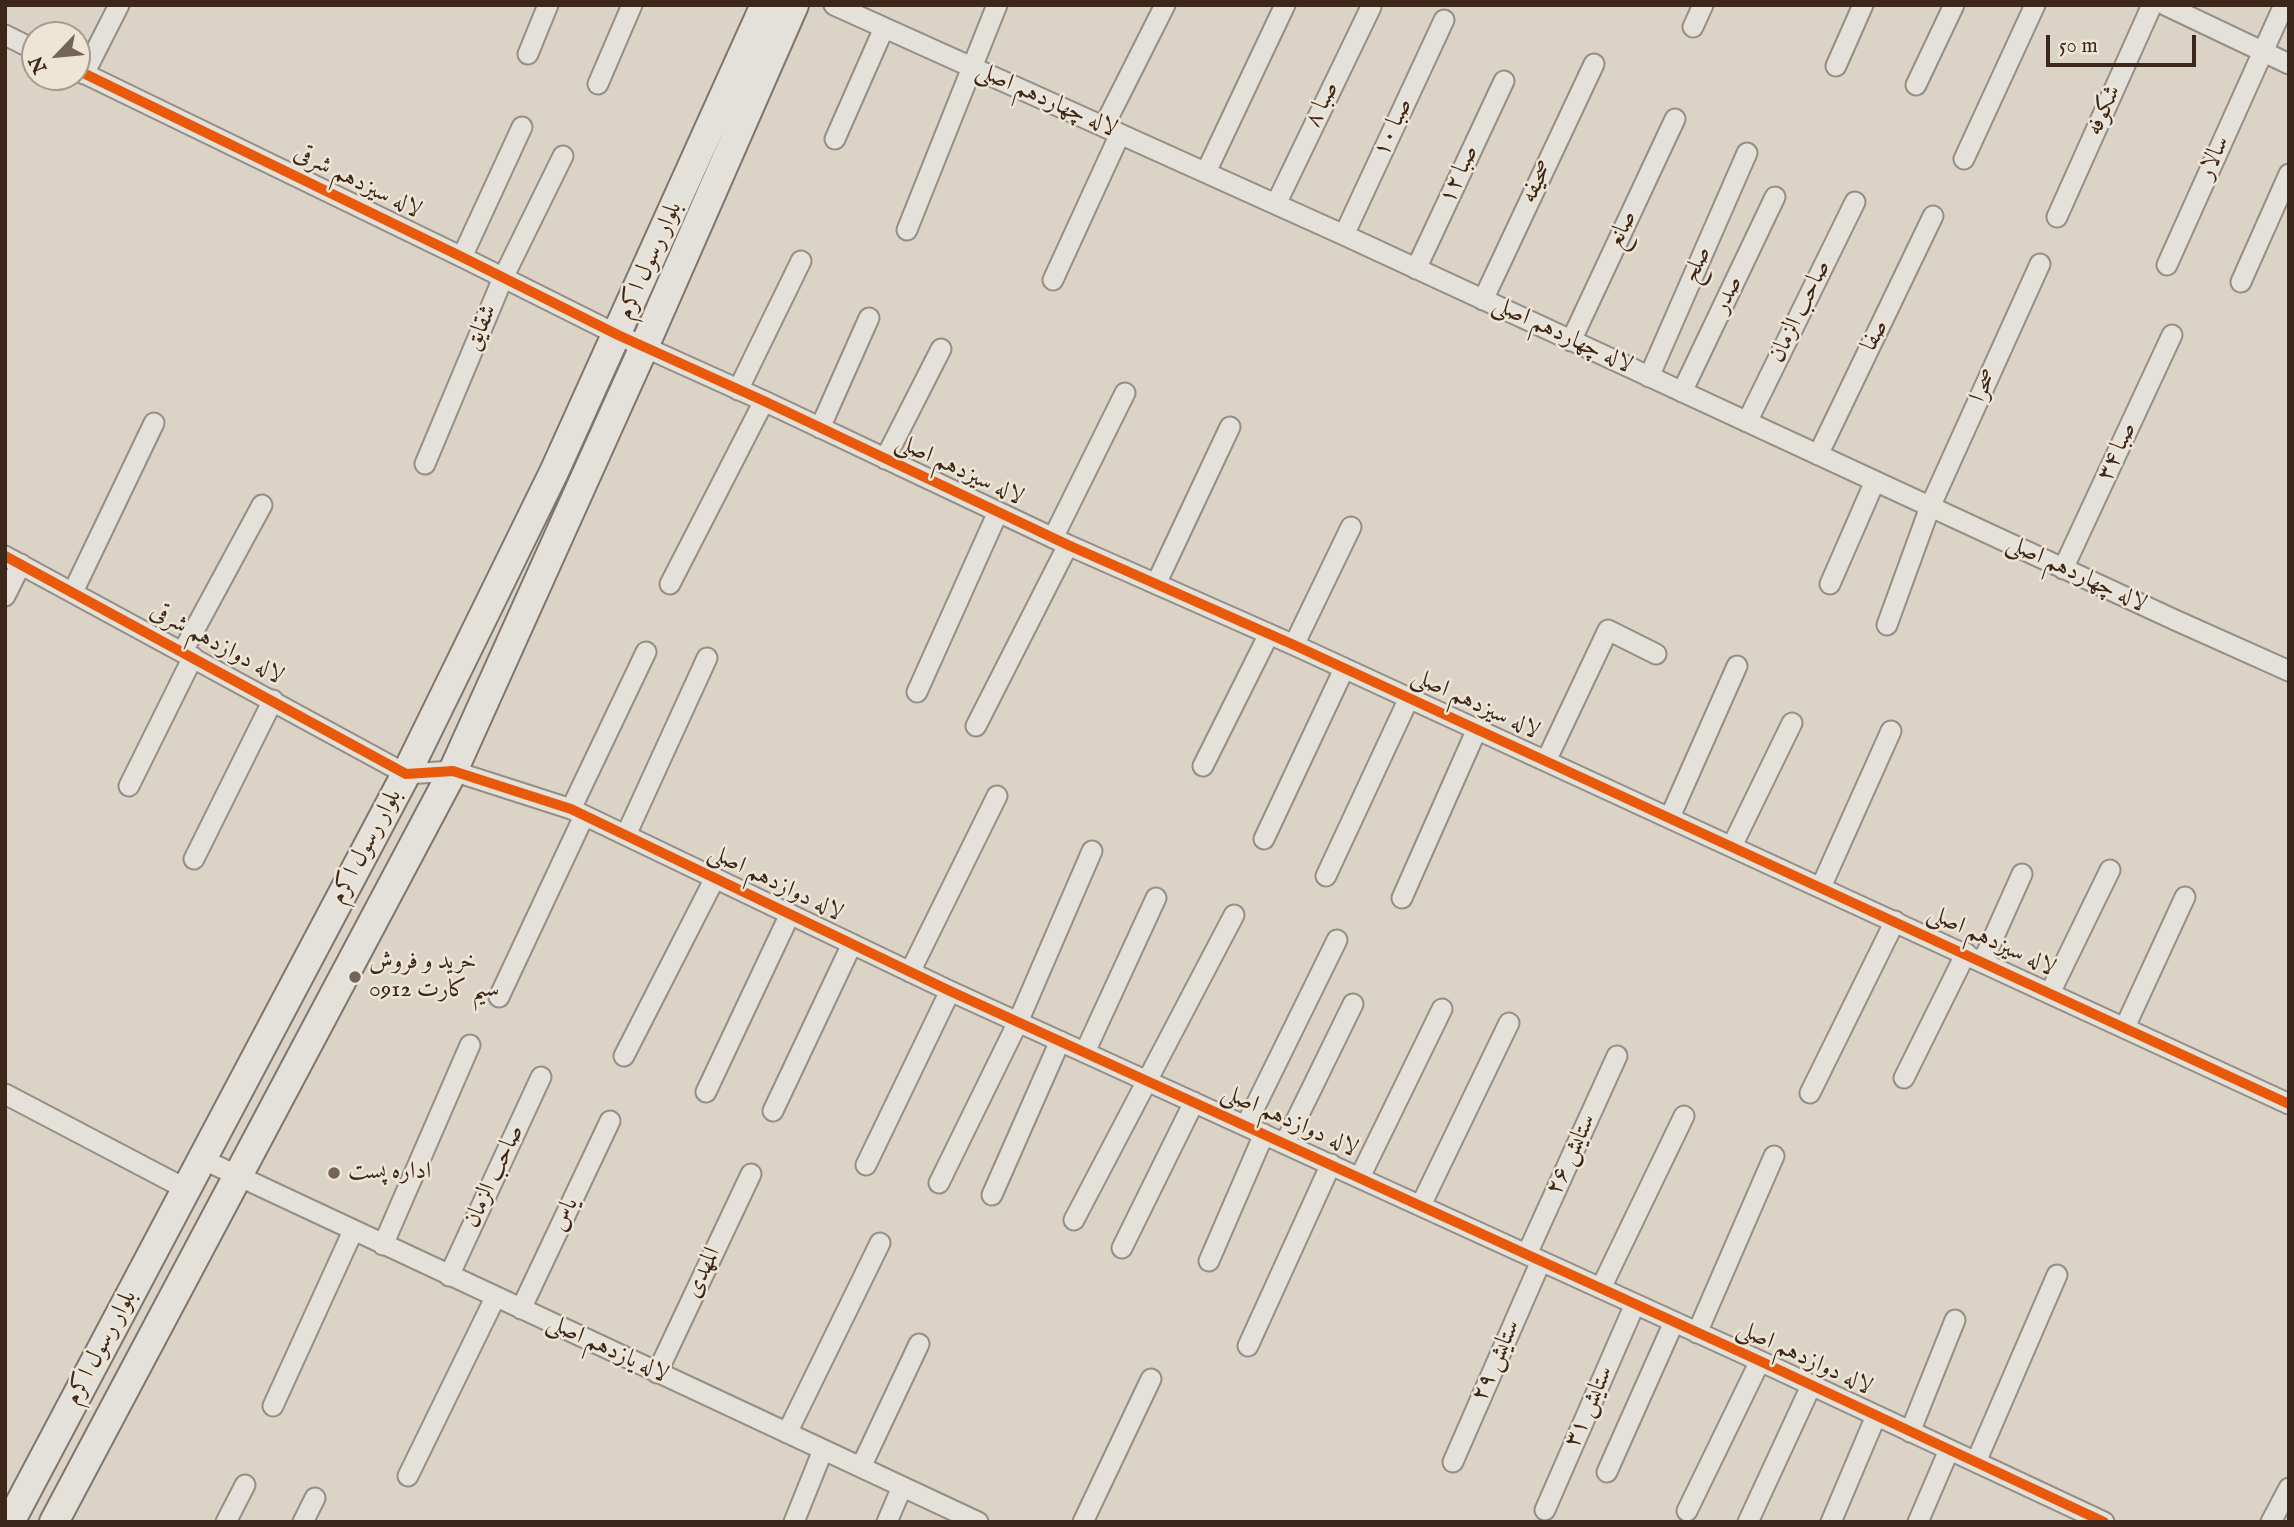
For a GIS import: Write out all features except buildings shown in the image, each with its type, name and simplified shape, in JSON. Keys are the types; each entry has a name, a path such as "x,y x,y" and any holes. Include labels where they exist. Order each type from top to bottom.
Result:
{"main road":[{"name":"بلوار رسول اکرم","path":"10,1522 406,774 618,335 765,5"},
{"name":"بلوار رسول اکرم","path":"54,1522 453,771 794,5"}],"street":[{"path":"91,53 119,5"},
{"path":"528,54 548,5"},
{"path":"598,84 632,5"},
{"name":"لاله چهاردهم اصلی","path":"834,5 1276,204 2289,671"},
{"path":"907,230 997,5"},
{"path":"1053,279 1112,130 1166,5"},
{"path":"1206,172 1285,5"},
{"path":"1693,27 1703,5"},
{"path":"1836,66 1863,5"},
{"path":"1916,85 1954,5"},
{"path":"1964,159 2035,5"},
{"name":"شکوفه","path":"2057,217 2152,5"},
{"path":"2165,5 2289,64"},
{"name":"سالار","path":"2167,265 2284,5"},
{"name":"صبا ۸","path":"1276,204 1371,7"},
{"name":"صبا ۱۰","path":"1345,236 1444,20"},
{"path":"835,139 884,28"},
{"path":"5,35 21,43"},
{"name":"صحیفه","path":"1483,300 1594,64"},
{"name":"لاله سیزدهم شرقی","path":"91,77 644,347"},
{"name":"صبا ۱۲","path":"1416,269 1504,81"},
{"name":"صانع","path":"1571,341 1675,119"},
{"path":"462,257 522,127"},
{"name":"صلح","path":"1649,377 1748,153"},
{"name":"شقایق","path":"425,464 503,278 563,156"},
{"path":"2241,282 2289,174"},
{"name":"صدر","path":"1682,392 1775,197"},
{"name":"صاحب الزمان","path":"1747,422 1855,202"},
{"name":"صفا","path":"1818,455 1933,216"},
{"path":"738,390 801,261"},
{"name":"صحرا","path":"1887,625 1930,507 2040,264"},
{"path":"820,428 869,318"},
{"name":"صبا ۳۴","path":"2063,569 2172,335"},
{"name":"لاله سیزدهم اصلی","path":"644,347 1060,541 1895,920 2289,1104"},
{"path":"885,459 941,349"},
{"path":"976,726 1125,393"},
{"path":"670,584 764,401"},
{"path":"73,592 154,423"},
{"path":"1156,584 1230,427"},
{"path":"1830,584 1875,481"},
{"path":"129,786 188,654 262,505"},
{"path":"917,692 998,512"},
{"path":"1294,645 1351,527"},
{"path":"5,596 13,560"},
{"name":"لاله دوازدهم شرقی","path":"13,560 406,774"},
{"path":"1546,761 1608,630 1656,654"},
{"path":"1203,766 1269,634"},
{"path":"499,997 646,652"},
{"path":"626,835 708,658"},
{"path":"1670,817 1737,666"},
{"path":"1264,839 1344,668"},
{"path":"1326,876 1409,698"},
{"path":"194,859 273,700"},
{"path":"1732,846 1792,723"},
{"path":"1402,898 1477,729"},
{"path":"1821,887 1891,731"},
{"path":"406,774 453,771"},
{"name":"لاله دوازدهم اصلی","path":"453,771 577,812 950,991 1976,1462 2080,1517 2104,1522"},
{"path":"910,972 997,796"},
{"path":"939,1183 1018,1022 1092,851"},
{"path":"2050,993 2110,870"},
{"path":"1905,1078 2022,874"},
{"path":"624,1056 715,878"},
{"path":"2125,1027 2185,897"},
{"path":"1085,1052 1156,898"},
{"path":"706,1093 790,914"},
{"path":"1074,1220 1234,915"},
{"path":"1810,1093 1895,920"},
{"path":"1209,1261 1255,1129 1337,940"},
{"path":"774,1111 852,944"},
{"path":"866,1165 950,991"},
{"path":"1284,1143 1353,1004"},
{"path":"1360,1177 1442,1009"},
{"path":"1421,1205 1510,1023"},
{"path":"992,1195 1060,1041"},
{"path":"383,1245 470,1045"},
{"name":"ستایش ۲۶","path":"1534,1257 1617,1056"},
{"name":"صاحب الزمان","path":"449,1276 541,1077"},
{"path":"5,1094 186,1188"},
{"path":"1122,1248 1194,1102"},
{"path":"1601,1288 1684,1116"},
{"name":"یاس","path":"521,1310 610,1122"},
{"path":"1697,1333 1774,1156"},
{"name":"لاله یازدهم اصلی","path":"202,1159 978,1522"},
{"path":"1248,1346 1331,1164"},
{"name":"المهدی","path":"657,1373 751,1174"},
{"path":"273,1406 353,1231"},
{"path":"787,1433 880,1243"},
{"name":"ستایش ۲۹","path":"1453,1462 1534,1257"},
{"path":"1976,1462 2057,1275"},
{"path":"408,1476 495,1298"},
{"name":"ستایش ۳۱","path":"1545,1510 1635,1304"},
{"path":"1910,1432 1955,1320"},
{"path":"1607,1472 1674,1322"},
{"path":"862,1467 919,1344"},
{"path":"1687,1510 1760,1361"},
{"path":"1083,1522 1151,1379"},
{"path":"1748,1522 1811,1386"},
{"path":"1832,1522 1876,1416"},
{"path":"794,1522 823,1450"},
{"path":"1917,1522 1950,1450"},
{"path":"226,1522 245,1485"},
{"path":"887,1522 902,1487"},
{"path":"2272,1522 2289,1488"},
{"path":"303,1522 315,1498"}],"cycle path":[{"path":"91,77 618,335 1068,545 1294,645 2289,1104"},
{"path":"5,556 406,774 453,771 571,809 950,991 1760,1361 2104,1522"}],"place":[{"name":"خرید و فروش سیم کارت 0912","path":"355,977"},
{"name":"اداره پست","path":"334,1173"}]}
